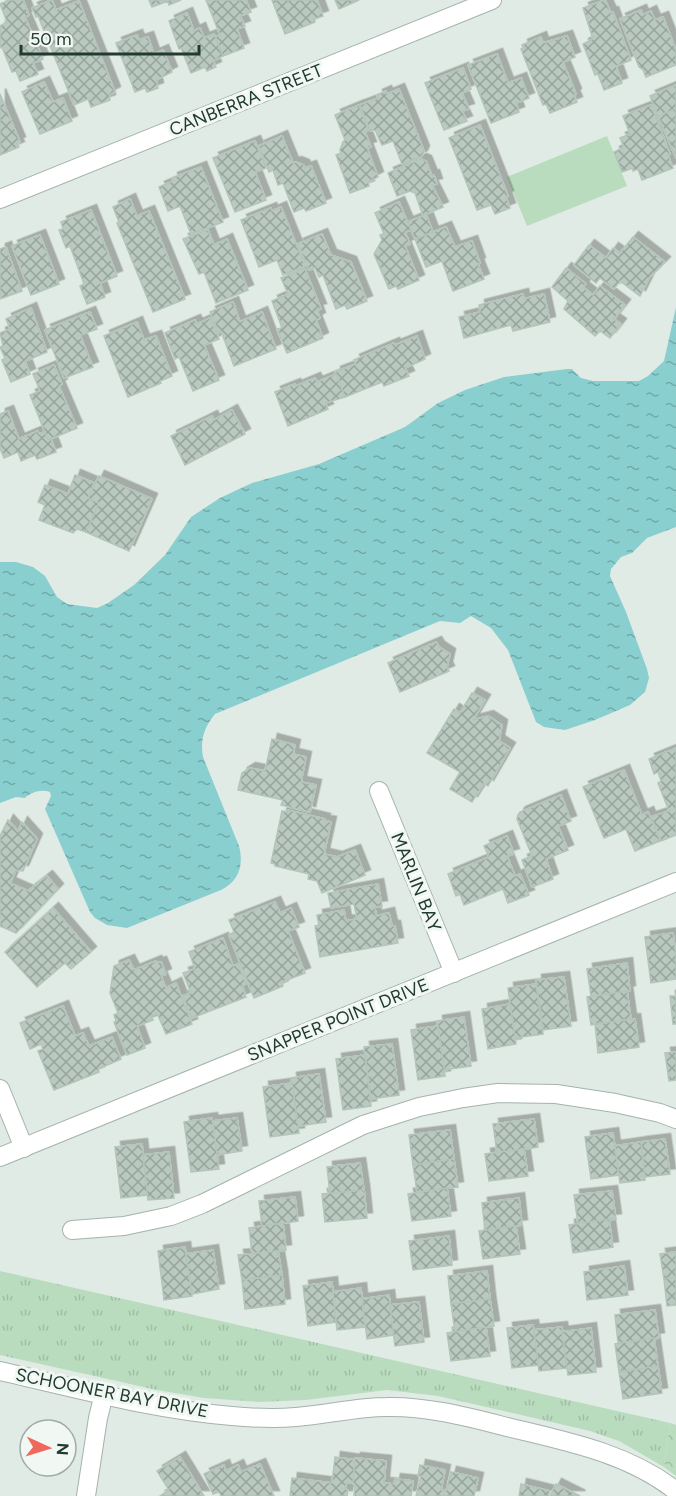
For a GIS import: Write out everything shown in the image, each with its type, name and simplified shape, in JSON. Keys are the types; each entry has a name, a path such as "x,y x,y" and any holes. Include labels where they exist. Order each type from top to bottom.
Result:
{"street":[{"name":"CANBERRA STREET","path":"0,199 492,0"},
{"name":"MARLIN BAY","path":"379,791 454,973"},
{"name":"SNAPPER POINT DRIVE","path":"0,1157 676,882"},
{"path":"0,1089 24,1148"},
{"path":"72,1230 124,1226 171,1216 202,1204 363,1125 419,1107 463,1098 512,1092 556,1094 615,1103 676,1119"},
{"name":"SCHOONER BAY DRIVE","path":"0,1371 182,1410 252,1417 297,1417 383,1407 430,1410 590,1448 620,1459 663,1481 676,1491"},
{"path":"86,1496 104,1394"}],"green space":[{"path":"607,136 627,186 527,226 507,177"},
{"path":"0,1271 670,1423 664,1467 619,1441 590,1431 438,1396 387,1390 306,1400 259,1402 204,1398 157,1390 0,1355"},
{"path":"670,1423 676,1425 676,1476 664,1467"}],"water":[{"path":"676,307 676,527 647,538 632,553 621,557 611,569 610,576 647,669 649,678 645,692 630,705 595,720 565,730 544,727 536,722 508,650 491,628 471,616 460,623 440,621 215,714 204,734 203,757 239,846 241,860 239,872 232,882 221,890 127,928 107,925 95,918 90,912 45,809 51,796 50,792 37,792 25,798 16,797 0,803 0,562 16,562 33,567 45,576 57,597 67,604 97,608 134,585 165,555 191,517 220,498 252,483 319,464 405,427 438,403 465,390 504,377 567,369 572,369 581,378 593,381 639,381 664,361"}],"building":[{"path":"10,0 23,0 29,15 25,17 43,59 33,63 38,74 20,81 16,71 12,72 2,47 0,48 0,26 7,22 0,4"},
{"path":"52,0 56,10 79,1 115,92 109,95 110,100 91,107 88,99 74,105 38,16 36,17 32,8"},
{"path":"149,0 181,0 169,5 168,1 152,7"},
{"path":"206,0 246,0 251,12 240,16 245,26 237,29 244,48 223,56 215,37 220,35"},
{"path":"272,0 317,0 323,16 314,19 315,22 285,34"},
{"path":"335,0 359,0 339,9"},
{"path":"605,0 611,13 613,12 631,60 616,66 622,83 604,90 598,74 595,75 583,44 593,39 583,8"},
{"path":"641,10 643,15 651,11 655,20 663,17 676,50 676,65 646,77 639,67 620,19"},
{"path":"187,13 194,31 200,28 204,38 214,34 223,56 213,61 216,67 207,71 205,67 191,73 169,21"},
{"path":"137,35 139,40 148,37 154,54 163,50 172,72 156,80 158,88 147,92 145,88 135,92 116,43"},
{"path":"567,36 575,57 563,62 577,102 550,113 546,104 543,105 521,49 522,45 541,37 543,43"},
{"path":"497,54 508,83 521,78 529,98 516,103 519,112 491,123 468,65"},
{"path":"463,68 471,89 462,93 469,109 462,111 467,121 444,130 425,83"},
{"path":"44,82 53,102 63,98 72,121 40,134 22,92"},
{"path":"676,85 676,109 658,116 650,96"},
{"path":"399,89 424,151 422,156 402,164 393,141 382,145 375,130 370,131 360,105 378,98 377,95 386,91 387,94"},
{"path":"0,94 20,142 17,144 19,147 0,155"},
{"path":"359,105 368,130 365,132 371,147 367,148 378,177 368,182 369,186 350,193 336,155 341,153 340,150 345,140 335,115"},
{"path":"651,105 673,168 642,180 638,169 633,171 633,168 622,172 614,152 624,147 620,138 630,134 623,116"},
{"path":"676,109 676,158 658,116"},
{"path":"480,125 508,196 506,197 510,208 495,214 491,205 477,210 449,138"},
{"path":"282,136 293,163 304,165 305,168 311,166 326,203 306,211 304,208 294,212 283,183 278,185 273,170 269,172 259,146"},
{"path":"255,141 266,168 255,172 266,200 235,212 213,158"},
{"path":"421,159 426,161 432,176 434,175 437,184 432,185 443,207 426,214 433,232 415,239 408,222 423,216 415,193 410,191 397,196 388,173"},
{"path":"201,167 223,222 191,234 180,206 168,211 159,187 173,181 172,178"},
{"path":"130,199 137,216 149,211 185,299 153,312 117,223 119,222 113,207"},
{"path":"399,202 411,230 405,232 410,244 405,246 419,280 398,289 396,286 389,289 374,254 382,240 380,235 384,234 375,213"},
{"path":"281,207 305,266 283,275 277,260 259,267 241,220 271,208 272,211"},
{"path":"91,210 117,276 100,283 105,297 87,304 80,286 84,284 70,246 66,248 59,230 63,229 61,222"},
{"path":"446,227 455,247 472,241 484,279 453,291 442,261 426,267 415,239"},
{"path":"208,230 214,245 227,239 248,290 216,303 204,272 199,274 183,239"},
{"path":"322,234 331,255 351,262 367,301 347,309 345,305 336,309 323,275 319,277 315,268 309,270 298,244"},
{"path":"40,235 59,284 31,295 12,246"},
{"path":"633,237 665,262 649,278 640,296 620,281 614,289 600,278 596,283 574,265 589,245 606,258 613,248 620,253"},
{"path":"6,247 22,291 0,299 0,249"},
{"path":"566,268 586,284 583,287 593,295 600,286 625,305 614,319 621,324 610,338 600,331 595,336 564,309 568,301 552,287"},
{"path":"305,269 321,309 317,310 320,318 316,320 323,338 287,353 277,329 282,328 272,301 288,294 281,278"},
{"path":"523,294 524,299 544,294 550,322 513,331 511,325 464,338 459,317 480,312 479,305"},
{"path":"233,302 240,322 262,312 276,349 234,366 221,331 219,333 210,312"},
{"path":"31,308 47,352 25,361 30,374 11,382 2,360 5,358 0,347 3,346 0,333 10,329 6,319"},
{"path":"90,312 97,329 80,335 93,367 64,378 45,330"},
{"path":"210,318 219,339 204,345 219,380 193,391 179,357 175,359 165,333 195,320 197,324"},
{"path":"137,322 144,340 156,336 172,376 128,397 104,336"},
{"path":"417,336 425,359 405,368 409,376 384,386 382,382 345,397 335,372 356,364 354,360"},
{"path":"54,365 62,384 59,386 77,428 48,440 30,395 40,391 33,374"},
{"path":"336,374 345,397 325,403 328,409 288,426 275,392 315,378 317,382"},
{"path":"232,410 245,434 185,465 171,436 212,416 214,420"},
{"path":"8,411 19,439 38,431 39,434 45,432 48,440 51,439 56,452 37,459 35,455 21,461 18,452 4,458 0,448 0,414"},
{"path":"75,475 94,483 88,498 99,503 86,532 77,529 73,533 39,520 45,505 38,502 45,485 68,494"},
{"path":"99,476 152,499 129,551 86,532 99,503 88,498"},
{"path":"436,642 439,647 450,654 447,667 449,671 400,692 388,663"},
{"path":"472,693 485,700 473,720 488,716 502,725 499,741 510,748 488,786 484,783 472,802 450,789 460,772 427,753 454,709 460,713"},
{"path":"272,739 295,745 293,754 306,757 301,782 316,785 310,812 281,805 283,800 238,790 242,773 250,768 265,771"},
{"path":"676,748 676,835 661,841 651,817 669,811 658,783 661,781 658,772 654,774 649,759"},
{"path":"624,770 642,815 648,812 660,841 635,851 626,829 604,838 583,787"},
{"path":"561,795 571,821 558,826 568,850 546,859 553,879 532,887 522,860 532,856 517,819 518,815 520,812"},
{"path":"287,810 331,822 324,854 337,857 355,850 365,875 322,893 317,881 308,879 309,874 271,863 282,811 287,812"},
{"path":"8,820 18,831 22,822 37,839 23,871 16,870 10,883 28,891 47,876 58,889 16,933 0,926 0,836"},
{"path":"507,836 514,854 507,856 515,876 520,874 529,895 508,903 503,889 464,905 460,894 456,896 448,874 489,857 484,846"},
{"path":"378,884 382,906 375,907 376,916 389,913 392,926 395,926 398,943 320,957 315,926 319,925 317,915 344,910 346,921 357,919 354,904 331,908 328,893"},
{"path":"275,902 280,913 291,908 299,927 288,931 305,973 282,982 283,986 254,998 229,935 234,932 229,920"},
{"path":"53,908 91,952 71,969 65,963 37,987 5,952"},
{"path":"673,933 676,979 651,983 645,937"},
{"path":"223,938 233,966 238,964 246,984 242,985 246,997 192,1018 183,996 191,993 183,973 195,969 189,952"},
{"path":"129,960 134,970 156,961 161,962 166,974 161,976 166,988 176,983 192,1024 166,1034 157,1013 151,1016 153,1020 137,1026 145,1048 127,1055 114,1022 116,1021 114,1015 118,1013 110,993 114,966"},
{"path":"627,963 630,991 591,996 587,969"},
{"path":"564,977 571,1026 543,1030 536,980"},
{"path":"536,984 543,1034 515,1038 508,988"},
{"path":"627,991 631,1019 591,1025 587,997"},
{"path":"670,996 676,996 676,1024 673,1024"},
{"path":"510,1004 516,1044 488,1049 482,1009"},
{"path":"63,1006 75,1036 83,1033 89,1046 112,1037 121,1059 98,1069 99,1072 54,1090 38,1051 43,1049 41,1044 30,1049 20,1023"},
{"path":"464,1017 471,1066 444,1070 437,1021"},
{"path":"635,1019 639,1047 598,1053 595,1024"},
{"path":"438,1026 445,1076 418,1080 411,1030"},
{"path":"392,1044 399,1095 371,1099 364,1047"},
{"path":"676,1052 676,1080 669,1081 665,1053"},
{"path":"365,1055 371,1106 343,1110 336,1059"},
{"path":"319,1074 326,1122 298,1126 291,1078"},
{"path":"292,1083 299,1133 270,1137 263,1087"},
{"path":"212,1118 219,1169 191,1172 184,1122"},
{"path":"237,1118 242,1151 217,1155 213,1121"},
{"path":"534,1119 538,1147 497,1153 493,1124"},
{"path":"450,1130 454,1159 413,1165 409,1135"},
{"path":"613,1133 619,1175 591,1179 585,1137"},
{"path":"665,1139 670,1174 645,1177 641,1142"},
{"path":"641,1142 645,1180 620,1183 615,1146"},
{"path":"142,1144 148,1195 121,1198 115,1147"},
{"path":"524,1149 528,1176 489,1181 485,1154"},
{"path":"169,1152 174,1198 148,1200 143,1155"},
{"path":"454,1159 458,1187 417,1192 413,1165"},
{"path":"360,1163 364,1190 330,1194 327,1167"},
{"path":"447,1188 451,1216 412,1221 408,1194"},
{"path":"364,1190 367,1218 325,1222 322,1194"},
{"path":"612,1191 616,1219 578,1224 574,1195"},
{"path":"295,1197 298,1221 262,1226 259,1201"},
{"path":"519,1198 522,1225 485,1230 482,1203"},
{"path":"609,1219 613,1247 573,1253 569,1225"},
{"path":"283,1223 286,1250 252,1254 249,1228"},
{"path":"516,1226 520,1254 483,1259 479,1231"},
{"path":"449,1236 452,1265 413,1270 409,1241"},
{"path":"185,1247 192,1296 164,1300 158,1251"},
{"path":"213,1250 219,1289 192,1294 186,1254"},
{"path":"278,1251 282,1275 242,1280 238,1255"},
{"path":"676,1252 676,1277 664,1279 660,1254"},
{"path":"624,1266 628,1295 587,1300 584,1272"},
{"path":"487,1271 490,1299 451,1304 448,1276"},
{"path":"282,1275 285,1304 245,1309 242,1280"},
{"path":"676,1277 676,1305 667,1306 664,1279"},
{"path":"332,1282 336,1322 308,1326 303,1286"},
{"path":"361,1288 365,1327 337,1330 333,1292"},
{"path":"389,1295 394,1335 367,1339 362,1299"},
{"path":"490,1299 494,1326 455,1332 451,1304"},
{"path":"419,1302 424,1342 395,1346 390,1305"},
{"path":"655,1310 659,1338 618,1343 615,1315"},
{"path":"533,1325 539,1365 512,1368 507,1328"},
{"path":"486,1327 490,1356 451,1361 447,1333"},
{"path":"562,1327 567,1368 539,1371 534,1330"},
{"path":"591,1328 596,1372 568,1375 562,1332"},
{"path":"654,1338 658,1366 619,1372 615,1344"},
{"path":"658,1366 662,1393 623,1399 619,1372"},
{"path":"180,1457 204,1496 160,1496 169,1490 157,1471"},
{"path":"335,1457 355,1460 353,1483 346,1483 347,1496 290,1496 292,1478 332,1483"},
{"path":"355,1458 386,1461 384,1483 394,1484 395,1479 413,1481 411,1496 354,1496"},
{"path":"260,1464 274,1496 221,1496 219,1492 213,1494 204,1474 224,1465 226,1471 238,1465 241,1472"},
{"path":"420,1465 445,1470 441,1490 446,1491 451,1472 478,1478 474,1496 416,1496 421,1476 418,1476"},
{"path":"521,1484 550,1491 548,1496 519,1496"},
{"path":"556,1484 580,1496 550,1496"}]}
